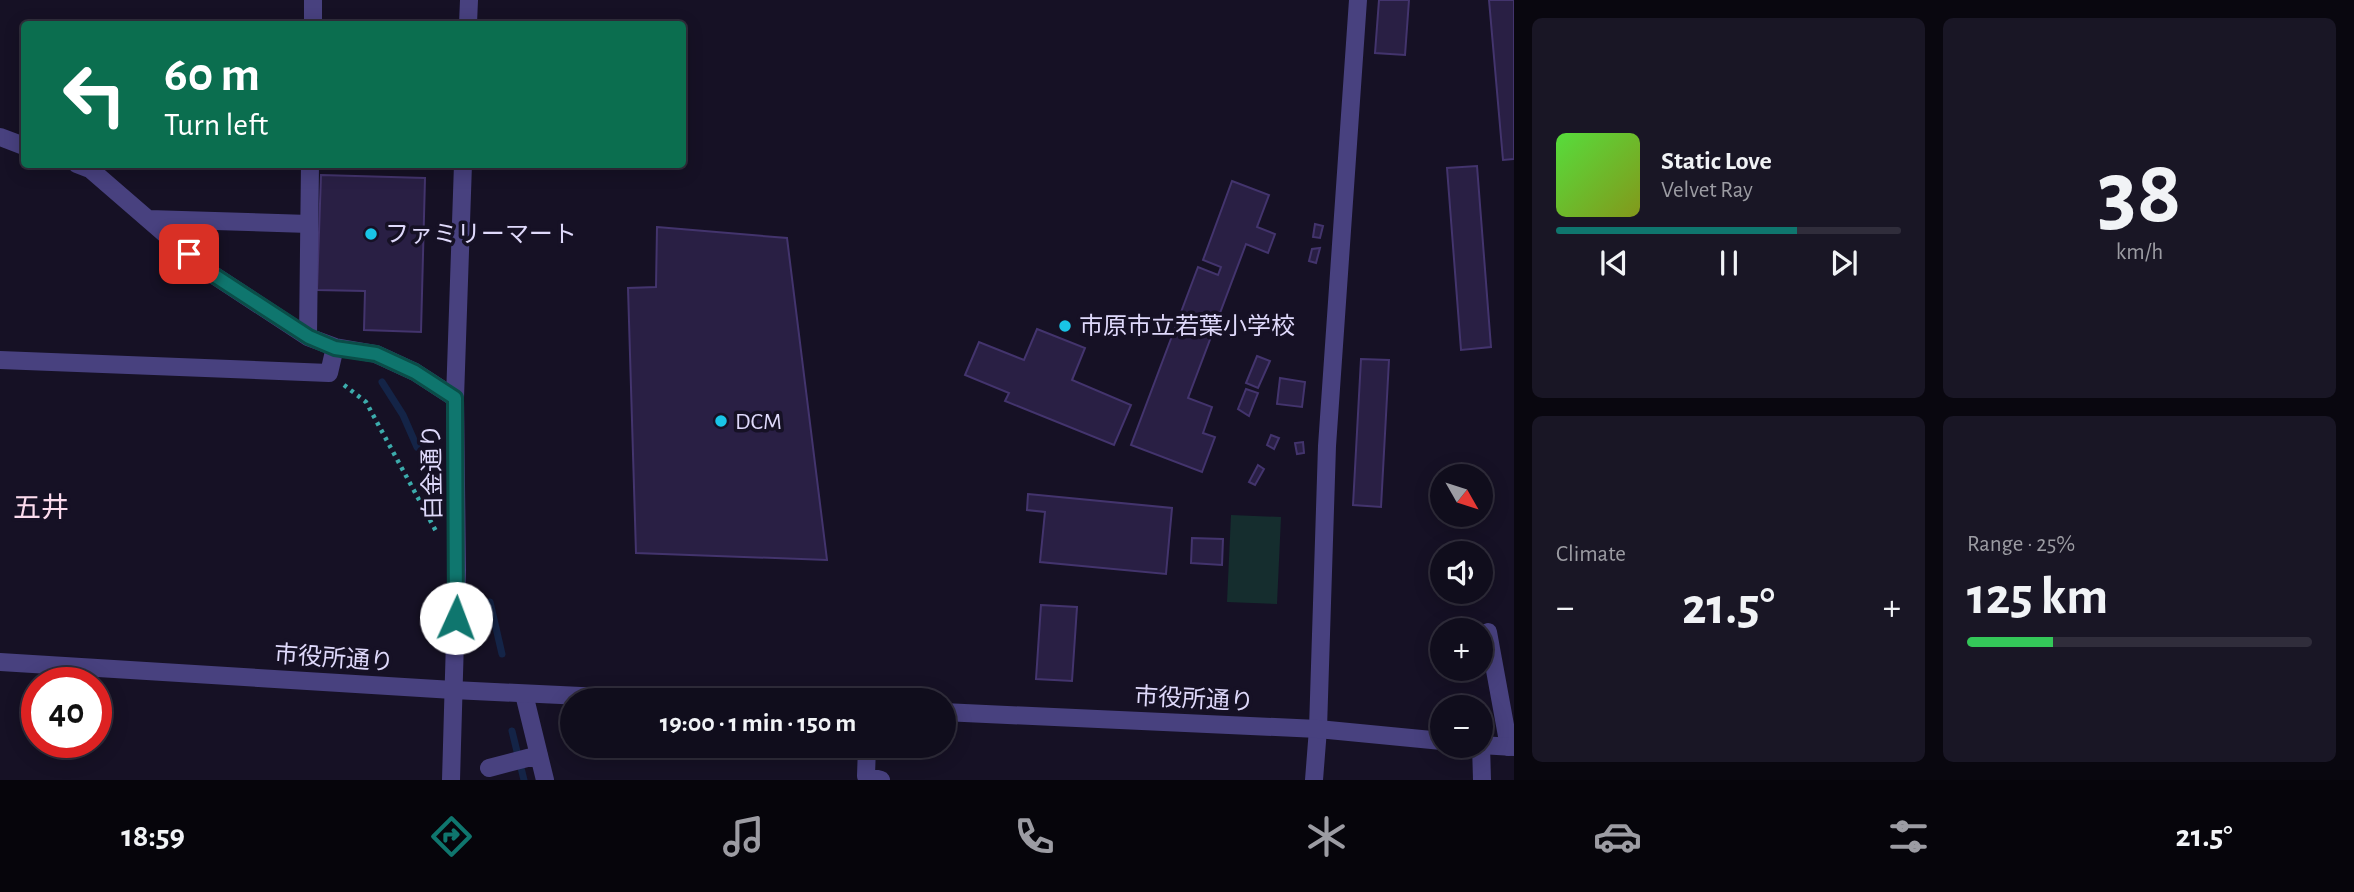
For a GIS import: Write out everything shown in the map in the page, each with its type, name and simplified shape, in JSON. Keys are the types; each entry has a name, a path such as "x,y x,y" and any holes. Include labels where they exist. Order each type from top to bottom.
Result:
{"street":[{"path":"313,0 313,21"},
{"path":"468,21 469,0"},
{"path":"1314,780 1327,446 1359,0"},
{"path":"0,137 21,145"},
{"path":"87,168 209,272 309,337 335,348 376,354 415,372 455,398"},
{"path":"309,337 310,168"},
{"name":"白金通り","path":"451,780 457,570 455,398 463,168"},
{"path":"149,219 309,224"},
{"path":"0,360 329,373 335,348"},
{"path":"1493,656 1512,747 1493,746"},
{"name":"市役所通り","path":"0,662 560,696"},
{"path":"524,694 545,780"},
{"name":"市役所通り","path":"956,713 1318,729 1430,740"},
{"path":"489,768 539,755"},
{"path":"867,758 866,776 881,780"},
{"path":"1481,758 1482,780"}],"path":[{"path":"329,373 366,402 440,538"}],"green space":[{"path":"1231,515 1281,517 1277,604 1227,602"}],"building":[{"path":"1379,0 1409,0 1405,55 1375,53"},
{"path":"1489,0 1514,0 1514,159 1503,160"},
{"path":"1477,166 1491,347 1461,350 1447,168"},
{"name":"ファミリーマート","path":"321,175 425,178 421,332 364,330 365,291 317,290"},
{"path":"1232,181 1269,195 1257,227 1275,234 1268,253 1246,244 1188,398 1212,407 1203,433 1215,437 1202,472 1131,445 1198,267 1218,275 1221,267 1203,260"},
{"path":"1315,224 1323,226 1320,238 1313,237"},
{"name":"DCM","path":"657,227 787,238 827,560 636,553 628,288 656,287"},
{"path":"1320,248 1316,263 1309,261 1312,249"},
{"path":"1037,329 1085,348 1072,380 1131,405 1114,445 1005,401 1009,393 965,375 979,342 1024,360"},
{"path":"1257,356 1270,361 1258,388 1246,383"},
{"path":"1361,359 1389,360 1381,507 1353,505"},
{"path":"1280,378 1305,382 1302,407 1277,404"},
{"path":"1246,389 1258,393 1249,416 1238,409"},
{"path":"1271,435 1279,438 1274,449 1267,445"},
{"path":"1303,442 1304,453 1297,454 1295,443"},
{"path":"1258,465 1264,469 1255,485 1249,482"},
{"path":"1028,494 1172,508 1166,574 1040,562 1045,512 1027,510"},
{"path":"1192,538 1223,539 1222,565 1191,563"},
{"path":"1041,605 1077,607 1072,681 1036,679"}],"waterway":[{"path":"382,382 403,415 417,447"},
{"path":"490,602 502,654"},
{"path":"512,731 524,780"}],"place":[{"name":"ファミリーマート","path":"371,234"},
{"name":"市原市立若葉小学校","path":"1065,326"},
{"name":"DCM","path":"721,421"}],"district":[{"name":"五井","path":"41,507"}],"route":[{"path":"189,254 209,272 309,337 335,348 376,354 415,372 455,398 456,618"}]}
